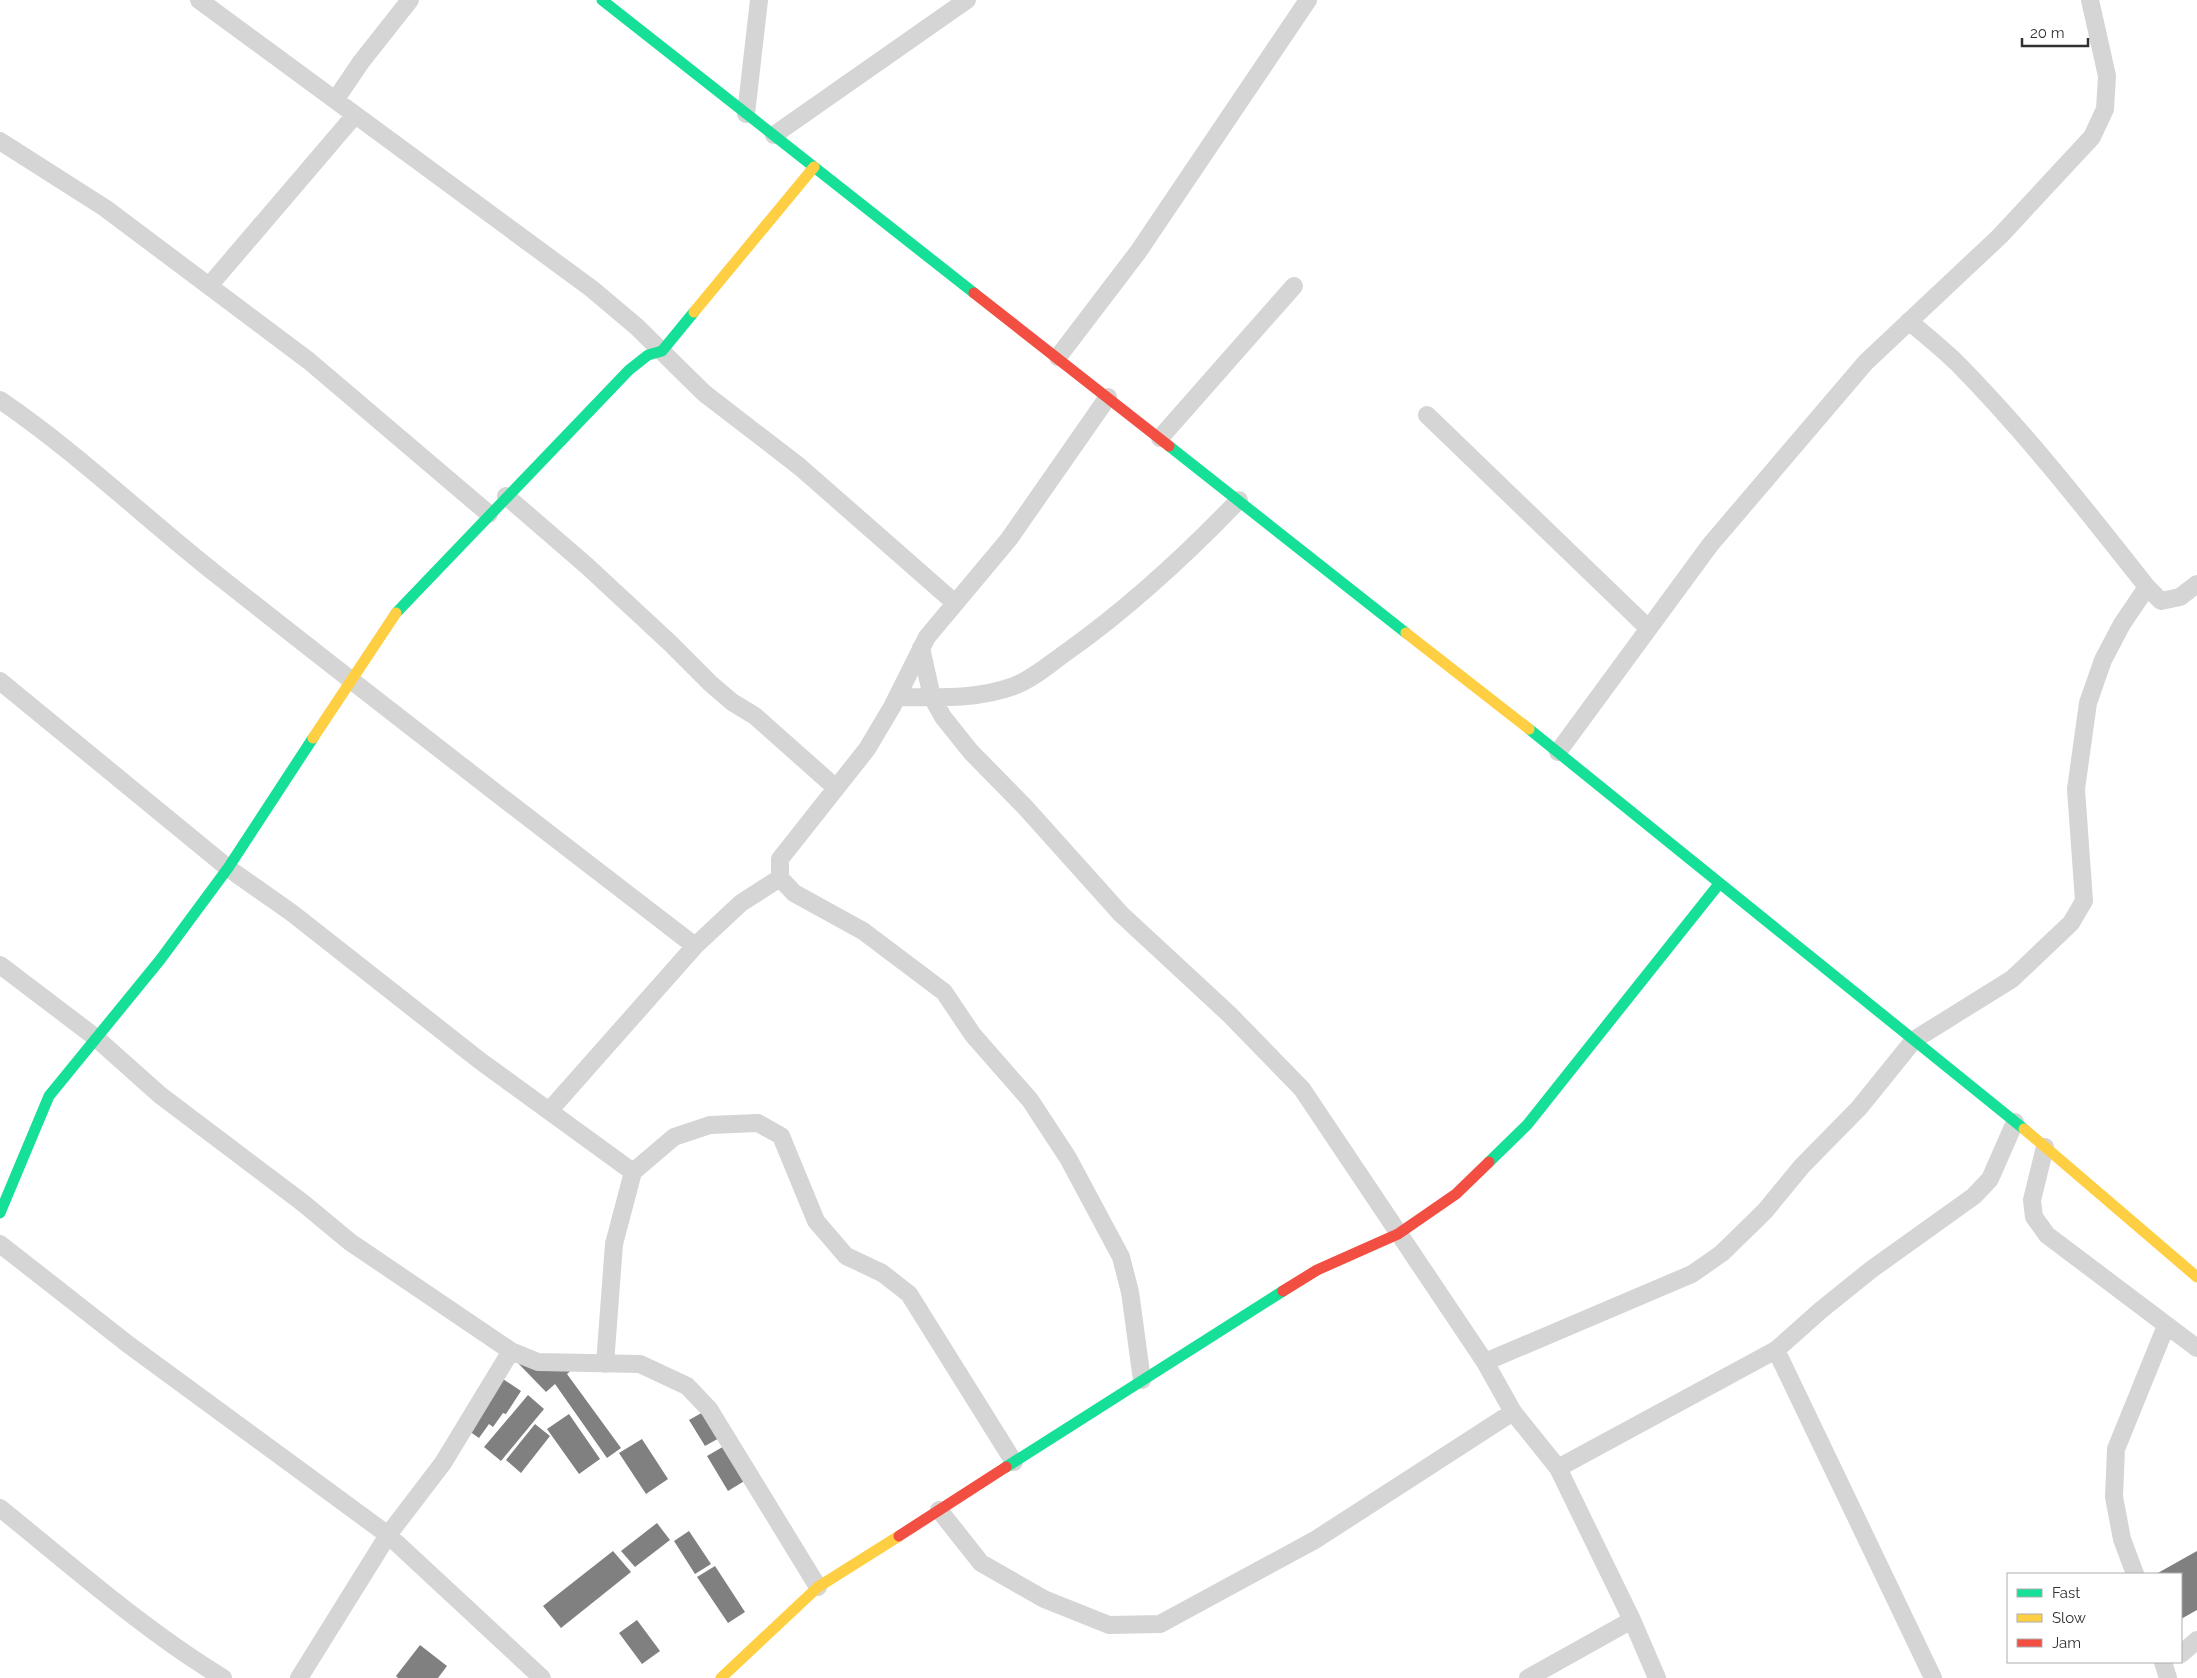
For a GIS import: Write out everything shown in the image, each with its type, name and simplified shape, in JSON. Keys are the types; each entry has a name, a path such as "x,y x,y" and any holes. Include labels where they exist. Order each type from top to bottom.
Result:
{"street":[{"path":"199,0 592,289 662,351 704,393 800,467 955,603"},
{"path":"336,100 361,62 410,0"},
{"path":"602,0 1558,752 2015,1122 2197,1277"},
{"path":"746,114 759,0"},
{"path":"774,135 967,0"},
{"path":"1058,357 1138,252 1308,0"},
{"path":"1558,752 1722,530 1866,362 2000,236 2092,137 2105,109 2107,76 2090,0"},
{"path":"209,286 355,115"},
{"path":"0,141 104,208 309,361 489,514"},
{"path":"0,1212 49,1096 95,1037 160,960 228,868 397,612 506,496 629,370 648,355 662,351 814,167"},
{"path":"1160,438 1294,286"},
{"path":"1910,321 1957,363 1993,402 2076,498 2147,587 2161,600 2180,597 2197,584"},
{"path":"1108,397 1009,539 955,603 922,648 867,749 780,859 780,878 794,893 863,931 944,992 973,1035 1030,1100 1068,1158 1121,1257 1130,1292 1142,1380"},
{"path":"0,400 36,424 166,535 351,681 695,946"},
{"path":"1427,415 1648,628"},
{"path":"506,496 643,617 711,684 732,702 755,716 836,788"},
{"path":"897,697 973,697 1015,686 1044,668 1104,625 1200,540 1239,500"},
{"path":"1485,1362 1692,1274 1722,1253 1764,1211 1802,1166 1859,1108 1914,1040 2012,979 2071,923 2084,901 2076,789 2088,703 2103,660 2122,624 2147,587"},
{"path":"922,648 932,697 943,717 971,752 1025,807 1121,914 1229,1014 1302,1089 1485,1362 1513,1412 1558,1468 1632,1620 1657,1678"},
{"path":"0,680 228,868 292,913 479,1060 633,1172"},
{"path":"549,1110 695,946 741,902 780,878"},
{"path":"721,1678 818,1587 1317,1270 1398,1234 1456,1194 1527,1125 1719,884"},
{"path":"0,965 95,1037 160,1095 303,1203 350,1242 511,1351 538,1362 640,1364 687,1386 709,1409 818,1587"},
{"path":"1558,1468 1776,1350 1821,1310 1872,1269 1974,1196 1990,1179 2015,1122"},
{"path":"605,1364 614,1244 633,1172 674,1137 710,1126 758,1123 781,1136 816,1221 846,1256 882,1273 909,1294 1014,1462"},
{"path":"2045,1148 2032,1200 2034,1217 2047,1235 2197,1348"},
{"path":"0,1244 129,1345 388,1535 542,1678"},
{"path":"2135,1573 2122,1539 2114,1497 2116,1449 2166,1326"},
{"path":"1776,1350 1933,1678"},
{"path":"299,1678 388,1535 443,1464 511,1351"},
{"path":"939,1510 982,1563 1044,1598 1109,1625 1160,1624 1314,1540 1513,1412"},
{"path":"0,1508 132,1613 223,1678"},
{"path":"1528,1678 1632,1620"},
{"path":"2182,1653 2197,1640"}],"building":[{"path":"516,1361 576,1366 567,1374 621,1448 607,1458 555,1384 546,1392"},
{"path":"503,1379 521,1391 506,1414 503,1413 493,1427 489,1424 479,1438 469,1431"},
{"path":"528,1395 544,1409 501,1461 484,1447"},
{"path":"705,1411 721,1437 705,1446 689,1420"},
{"path":"569,1414 600,1459 579,1474 547,1429"},
{"path":"535,1424 550,1436 521,1473 506,1460"},
{"path":"642,1439 668,1479 646,1494 619,1453"},
{"path":"726,1445 746,1480 728,1491 707,1456"},
{"path":"657,1523 670,1540 635,1567 621,1551"},
{"path":"689,1531 711,1564 695,1574 674,1541"},
{"path":"613,1551 631,1572 561,1628 543,1606"},
{"path":"2197,1551 2197,1610 2182,1618 2182,1573 2158,1573"},
{"path":"715,1566 745,1612 728,1623 697,1577"},
{"path":"637,1620 660,1651 642,1664 619,1633"},
{"path":"420,1645 447,1666 438,1678 398,1678 396,1676"}],"traffic: fast":[{"path":"602,0 974,293"},
{"path":"396,613 629,370 648,355 662,351 694,312"},
{"path":"1169,446 1406,633"},
{"path":"1529,729 2024,1129"},
{"path":"0,1213 49,1096 160,960 228,868 313,738"},
{"path":"1489,1162 1527,1125 1719,884"},
{"path":"1006,1467 1283,1291"}],"traffic: slow":[{"path":"694,312 814,167"},
{"path":"313,738 396,613"},
{"path":"1406,633 1529,729"},
{"path":"2024,1129 2197,1277"},
{"path":"721,1678 818,1587 899,1536"}],"traffic: jam":[{"path":"974,293 1169,446"},
{"path":"1283,1291 1317,1270 1398,1234 1456,1194 1489,1162"},
{"path":"899,1536 1006,1467"}]}
